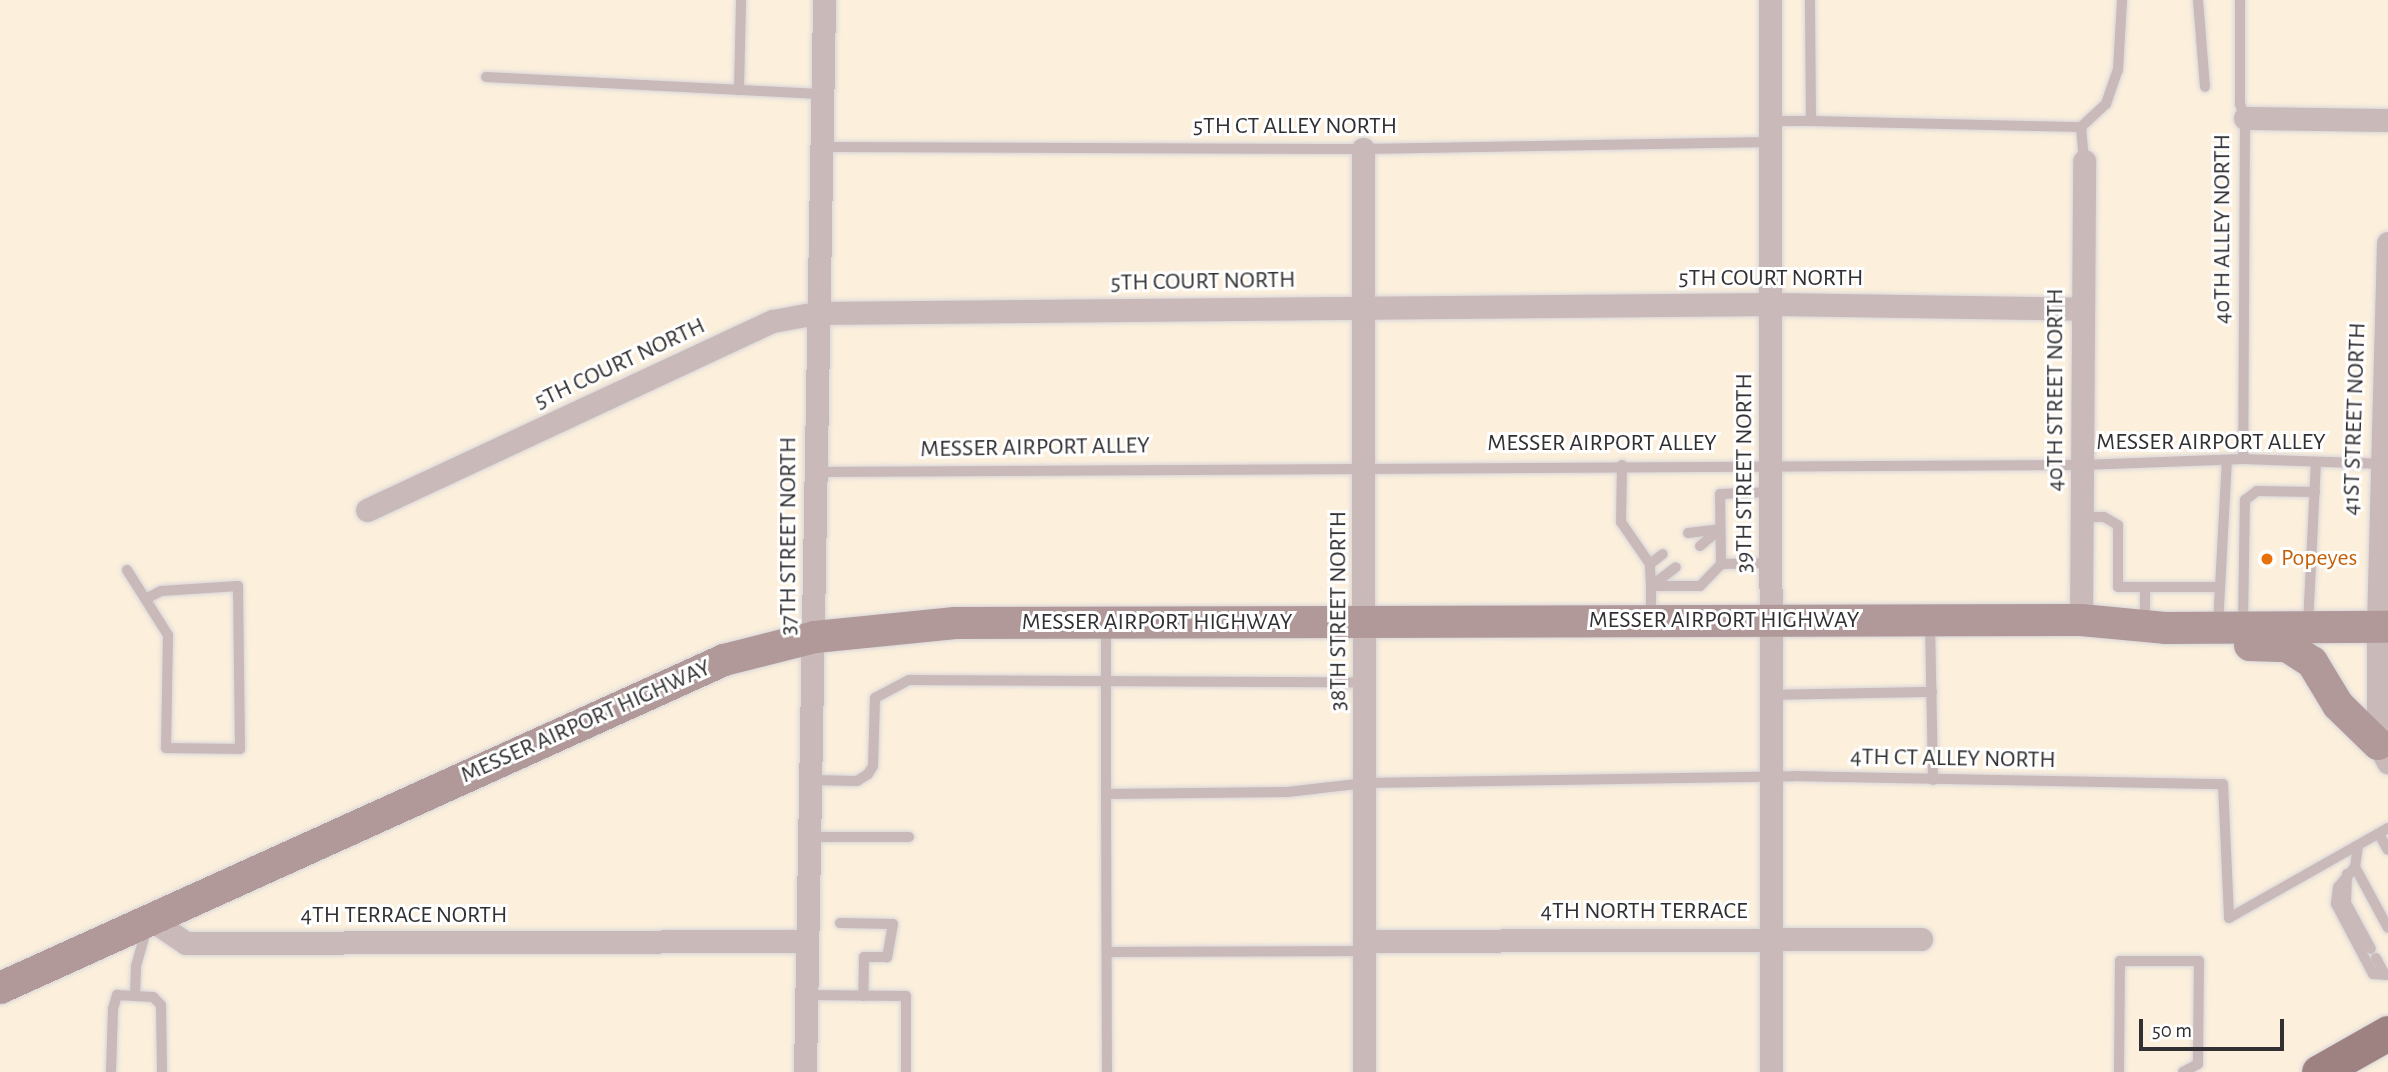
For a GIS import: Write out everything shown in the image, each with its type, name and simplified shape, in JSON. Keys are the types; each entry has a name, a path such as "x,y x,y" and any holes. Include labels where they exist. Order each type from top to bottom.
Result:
{"main road":[{"name":"MESSER AIRPORT HIGHWAY","path":"0,988 723,660 815,636 955,623 2081,620 2155,627 2383,627"},
{"path":"2155,627 2198,644 2287,646 2312,662 2338,705 2383,753"},
{"path":"2319,1072 2388,1033"}],"street":[{"name":"37TH STREET NORTH","path":"805,1072 806,941 813,780 816,313 824,0"},
{"name":"39TH STREET NORTH","path":"1770,0 1773,131 1771,1072"},
{"path":"2245,118 2388,120"},
{"name":"38TH STREET NORTH","path":"1363,149 1367,946 1364,1072"},
{"name":"40TH STREET NORTH","path":"2081,620 2084,161"},
{"name":"41ST STREET NORTH","path":"2383,753 2383,464 2388,243"},
{"name":"5TH COURT NORTH","path":"367,510 773,321 816,313 1773,304 2083,309"},
{"name":"4TH TERRACE NORTH","path":"149,919 186,943 806,941"},
{"name":"4TH NORTH TERRACE","path":"1367,946 1772,938 1921,939"}],"lane":[{"path":"739,90 741,0"},
{"path":"1810,0 1811,121"},
{"path":"2084,161 2081,127 2106,104 2118,70 2122,0"},
{"path":"2198,0 2204,87"},
{"name":"40TH ALLEY NORTH","path":"2239,0 2240,104 2245,118 2243,459"},
{"path":"486,78 820,94"},
{"name":"5TH CT ALLEY NORTH","path":"819,141 833,147 1363,149 1773,131 1811,121 2081,127"},
{"name":"MESSER AIRPORT ALLEY","path":"816,472 1364,466 2082,465 2243,459 2383,464"},
{"path":"2227,460 2220,587 2230,628"},
{"path":"2308,628 2316,462"},
{"path":"1622,465 1620,522 1650,564 1651,621"},
{"path":"2230,628 2245,500 2257,491 2315,492"},
{"path":"1721,564 1720,494 1771,492"},
{"path":"2081,517 2104,517 2118,525 2118,587 2220,587"},
{"path":"1688,533 1720,529"},
{"path":"1700,546 1720,529"},
{"path":"1650,564 1663,554"},
{"path":"1651,586 1700,586 1721,564 1771,563"},
{"path":"1651,586 1675,567"},
{"path":"127,570 168,635 166,748 240,749 237,586 161,591 147,598"},
{"path":"2145,587 2155,627"},
{"path":"1930,620 1933,780"},
{"path":"1106,623 1107,1072"},
{"path":"813,780 857,781 867,774 873,766 875,698 909,680 1045,677 1105,682 1366,682"},
{"path":"1771,695 1931,692"},
{"name":"4TH CT ALLEY NORTH","path":"1106,794 1287,792 1366,783 1772,778 2223,784 2229,918 2383,831"},
{"path":"2383,831 2388,850"},
{"path":"810,837 909,837"},
{"path":"2358,846 2346,903 2387,975"},
{"path":"2351,870 2388,928"},
{"path":"2351,870 2338,887 2338,911 2373,974 2387,975"},
{"path":"135,996 136,966 149,919"},
{"path":"839,923 893,924 887,957 864,957 863,996"},
{"path":"1107,951 1367,946"},
{"path":"2119,1072 2120,961 2199,961 2198,1064 2183,1072"},
{"path":"111,1072 117,995 153,997 161,1005 162,1072"},
{"path":"806,995 906,996 906,1072"}],"shaded area":[{"path":"0,0 2388,0 2388,1072 0,1072"}],"place":[{"name":"Popeyes","path":"2267,559"}]}
